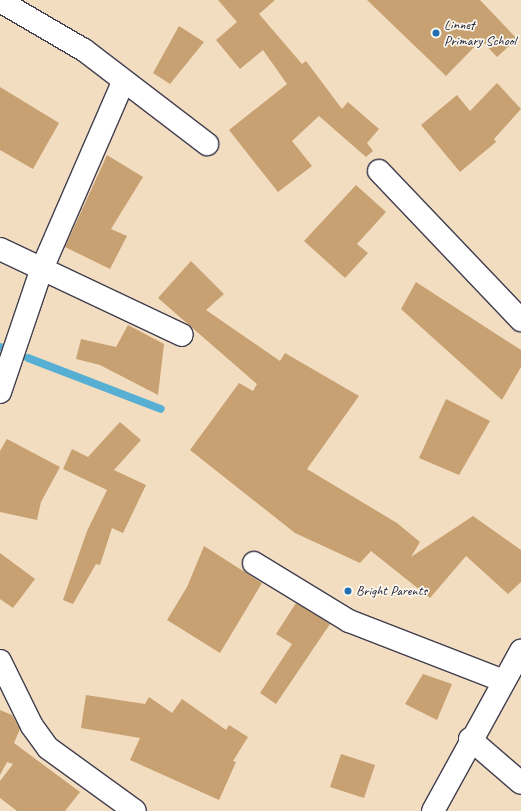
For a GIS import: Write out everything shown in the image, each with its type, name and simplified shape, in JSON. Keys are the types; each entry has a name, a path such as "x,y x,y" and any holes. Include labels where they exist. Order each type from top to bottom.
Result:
{"street":[{"path":"0,1 84,50 123,82 207,144"},
{"path":"0,392 41,271 123,82"},
{"path":"380,171 521,320"},
{"path":"0,249 41,271 182,335"},
{"path":"254,563 349,621 504,681"},
{"path":"433,811 470,739 521,651"},
{"path":"0,661 32,726 48,748 135,811"},
{"path":"470,739 521,783"}],"building":[{"path":"218,0 275,0 259,14 302,64 306,61 342,109 348,102 379,129 367,143 373,151 366,157 319,116 292,141 312,166 278,192 229,130 287,84 263,50 240,69 216,40 237,22"},
{"path":"367,0 480,0 517,39 497,57 481,40 446,76"},
{"path":"179,26 204,42 170,84 153,73"},
{"path":"497,83 521,109 494,139 496,142 460,172 421,125 457,95 470,111"},
{"path":"0,87 59,123 33,169 0,150"},
{"path":"107,155 143,177 111,229 127,236 110,269 65,247"},
{"path":"356,185 386,212 357,244 368,253 345,278 304,241"},
{"path":"191,261 224,294 206,310 280,361 285,353 359,396 307,469 397,523 420,542 411,557 473,516 521,550 521,582 508,594 466,556 430,598 371,551 360,563 295,533 190,450 239,383 253,391 257,384 158,298"},
{"path":"416,282 521,350 521,367 502,400 401,309"},
{"path":"128,325 164,344 158,395 100,365 76,359 81,339 116,347"},
{"path":"446,399 490,421 459,475 419,458"},
{"path":"120,422 141,440 114,470 146,485 123,533 112,528 100,565 96,564 73,604 63,600 87,531 107,490 63,469 72,449 88,457"},
{"path":"7,439 60,467 41,502 37,520 0,512 0,451"},
{"path":"204,546 262,583 220,653 167,620 187,587"},
{"path":"0,553 35,579 13,608 0,599"},
{"path":"296,603 330,624 276,704 260,693 292,644 276,634"},
{"path":"423,674 452,684 437,720 405,704"},
{"path":"86,695 145,704 149,697 172,713 182,699 226,730 229,725 248,737 233,761 236,762 219,800 130,760 140,738 81,728"},
{"path":"0,710 12,715 20,729 14,743 80,792 65,811 17,811 0,798 0,781 13,764 7,762 0,775"},
{"path":"341,754 375,765 364,798 330,787"}],"waterway":[{"path":"0,347 9,350"},
{"path":"28,358 161,409"}],"place":[{"name":"Linnet Primary School","path":"436,33"},
{"name":"Bright Parents","path":"348,591"}]}
